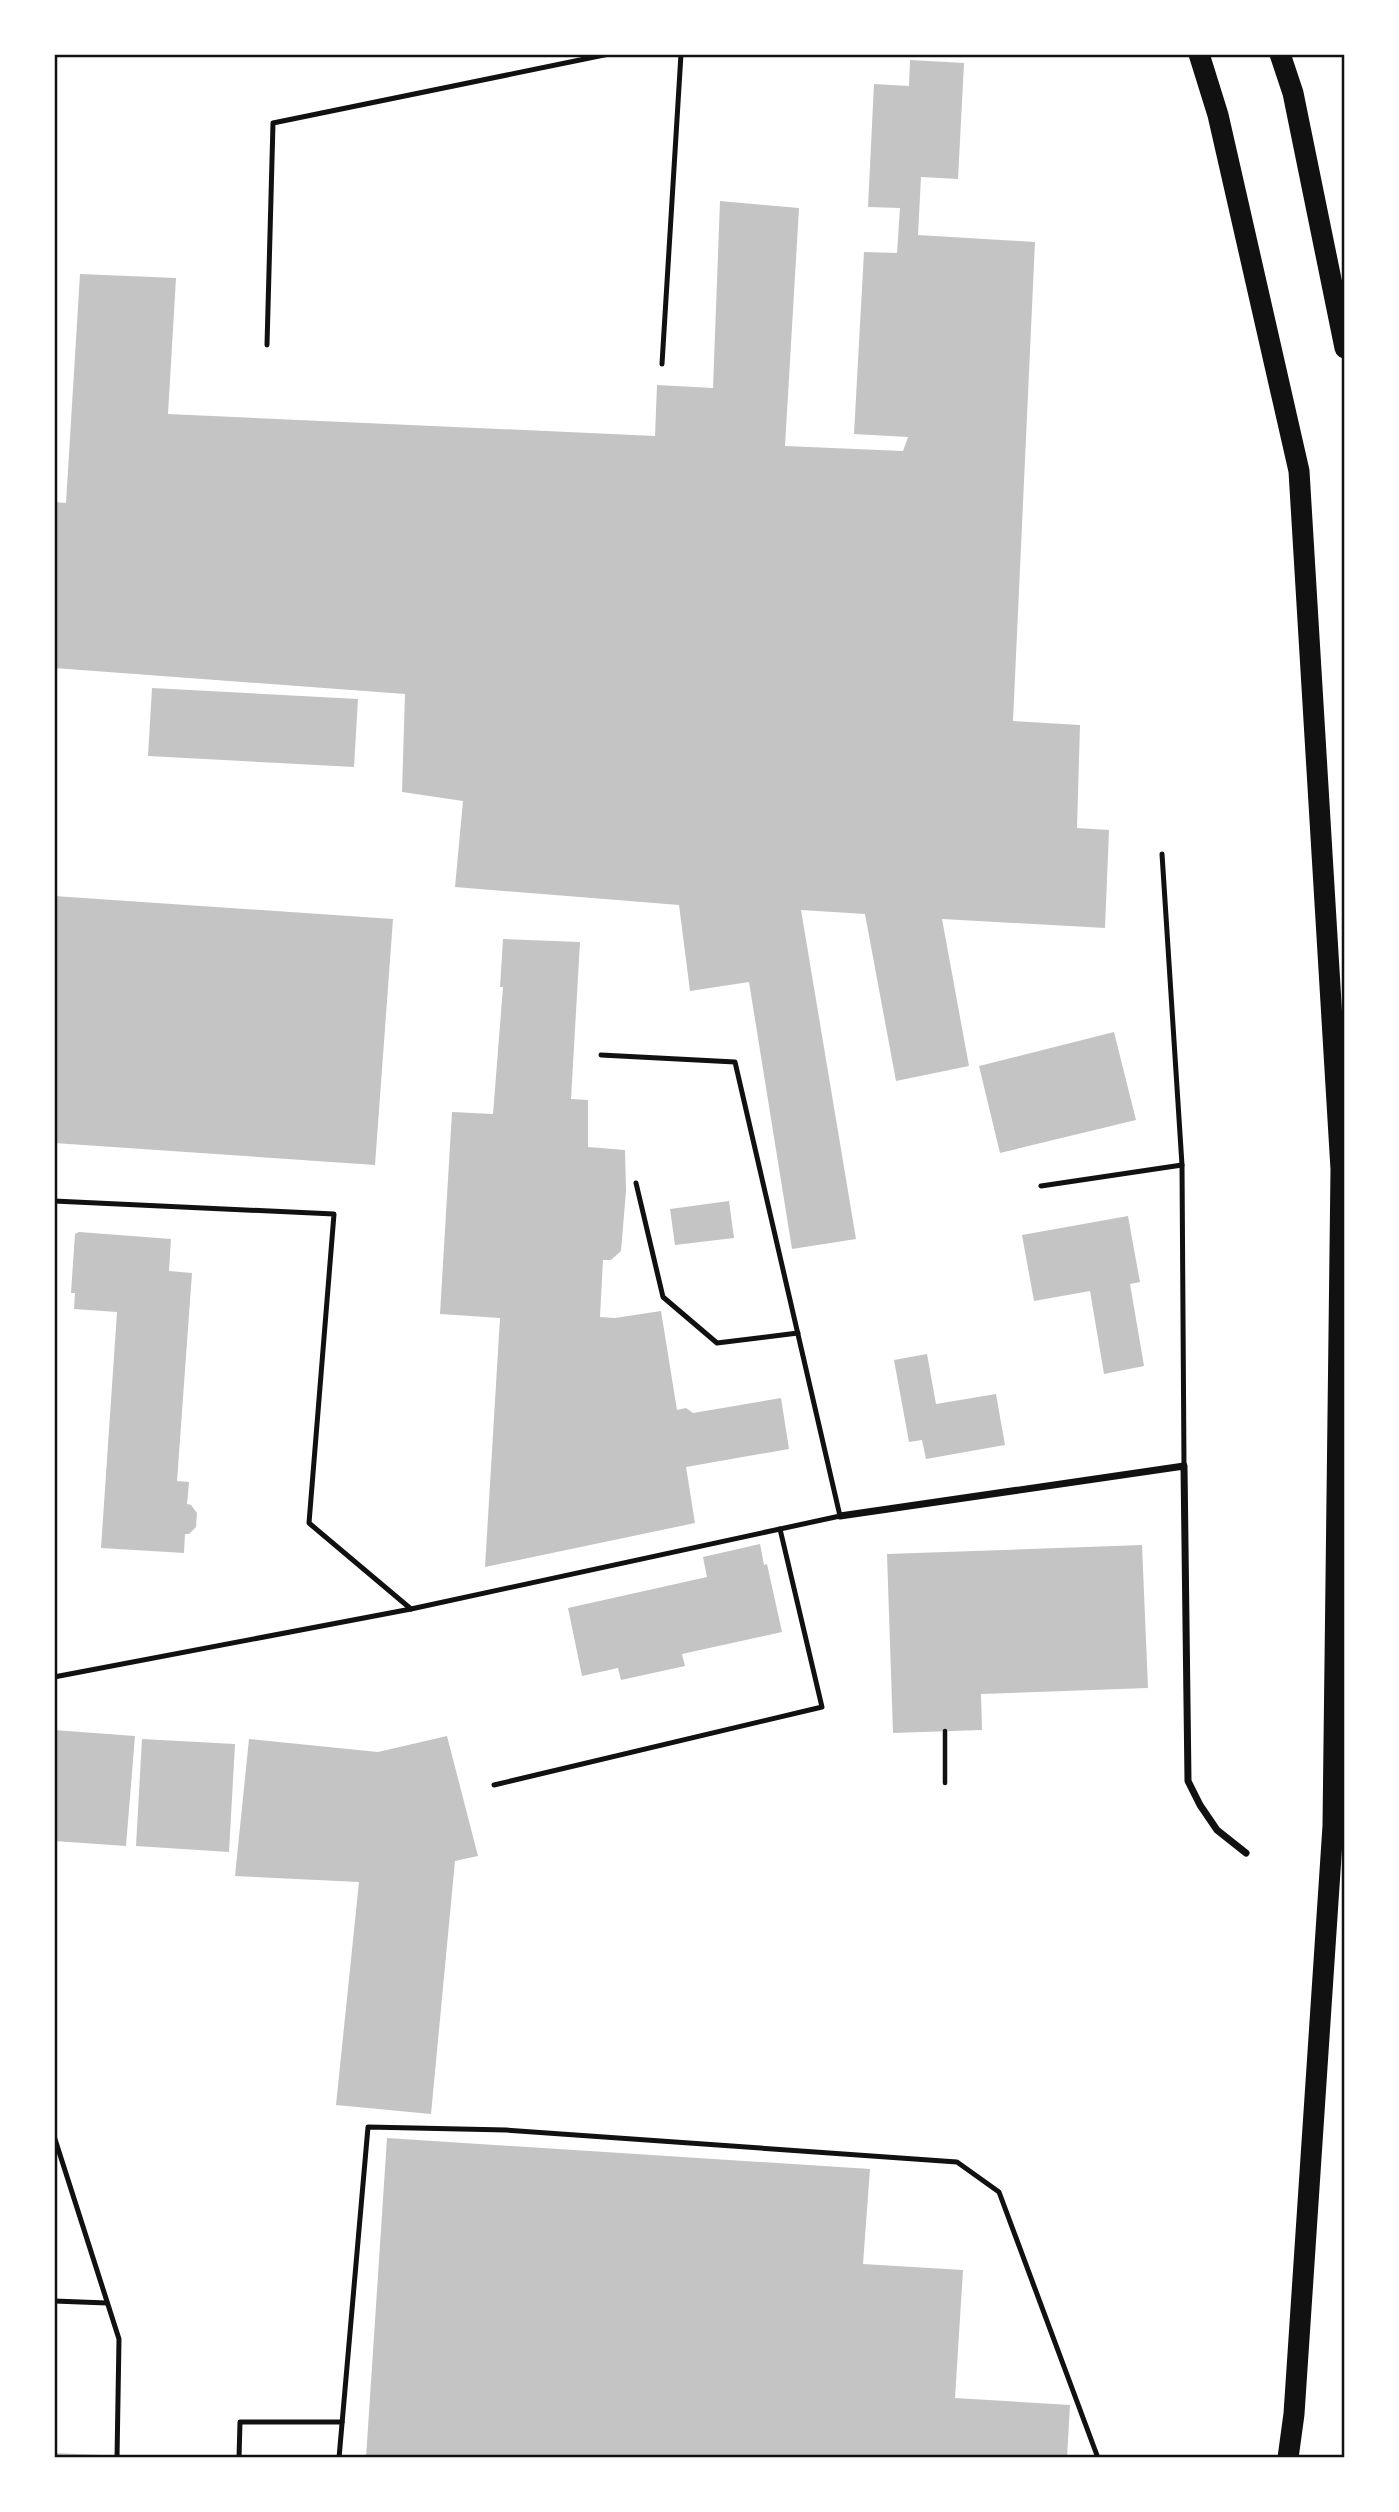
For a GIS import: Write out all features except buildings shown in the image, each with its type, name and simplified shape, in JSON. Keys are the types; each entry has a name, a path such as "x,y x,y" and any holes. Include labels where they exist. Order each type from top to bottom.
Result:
{"highway":[{"path":"1199,54 1218,115 1298,471 1341,1169 1333,1826 1294,2414 1288,2458"},
{"path":"1280,54 1293,93 1345,348"}],"street":[{"path":"840,1516 1184,1466 1188,1781 1217,1830 1246,1853"}],"lane":[{"path":"267,345 274,123 609,54"},
{"path":"662,364 681,54"},
{"path":"1162,854 1182,1165 1184,1466"},
{"path":"54,1677 411,1609 840,1516 735,1062 601,1055"},
{"path":"1041,1186 1182,1165"},
{"path":"636,1184 663,1297 718,1343 798,1334"},
{"path":"54,1201 334,1214 309,1523 411,1609"},
{"path":"494,1785 822,1707 780,1530"},
{"path":"339,2458 368,2127 506,2130 957,2162 999,2192 1098,2458"},
{"path":"54,2136 119,2339 117,2458"},
{"path":"54,2301 107,2303"},
{"path":"239,2458 240,2422 342,2422"}],"path":[{"path":"945,1731 946,1783"}]}
